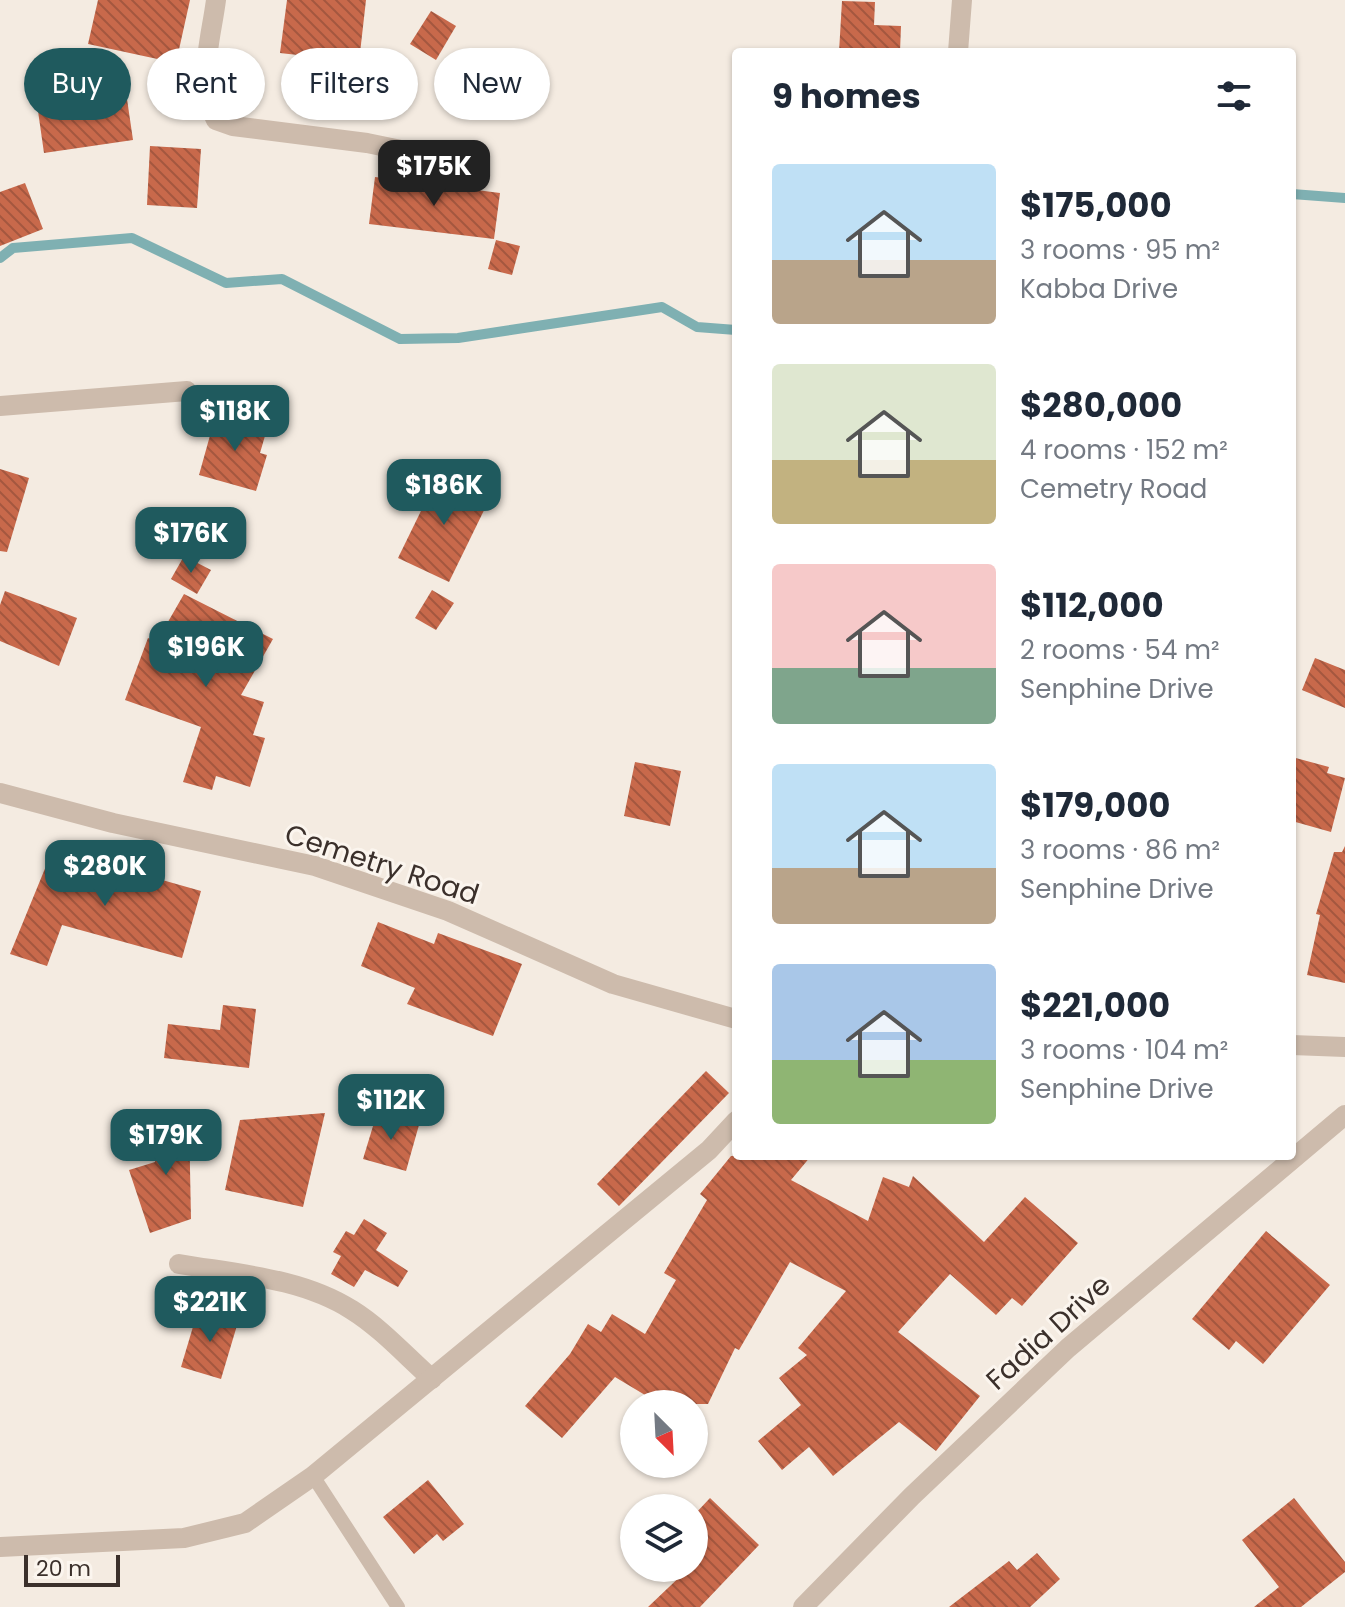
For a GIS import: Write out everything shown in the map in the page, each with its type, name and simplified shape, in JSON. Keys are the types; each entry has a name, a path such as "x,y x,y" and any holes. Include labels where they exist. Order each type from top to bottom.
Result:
{"street":[{"path":"216,0 206,78 206,103 216,120 233,126 367,143 464,163"},
{"path":"958,48 962,0"},
{"path":"0,406 187,391"},
{"name":"Cemetry Road","path":"0,793 113,823 315,866 448,911 613,984 732,1018"},
{"path":"1296,1045 1345,1047"},
{"name":"Fadia Drive","path":"1296,1156 1345,1115"},
{"path":"0,1547 184,1538 245,1523 313,1476 432,1379 709,1150 732,1125"},
{"name":"Fadia Drive","path":"803,1607 912,1496 1068,1348 1292,1160"},
{"path":"179,1264 286,1283 323,1294 354,1311 432,1379"}],"lane":[{"path":"313,1476 398,1607"}],"building":[{"path":"98,0 190,0 179,48 147,48 147,57 131,53 131,48 88,44"},
{"path":"287,0 366,0 361,48 281,48 280,53"},
{"path":"842,1 875,2 874,25 901,26 900,48 839,48"},
{"path":"431,11 456,26 443,48 434,48 434,59 410,44"},
{"path":"39,120 130,120 133,140 44,153"},
{"path":"150,146 201,149 197,208 147,205"},
{"path":"375,177 500,193 494,239 369,224"},
{"path":"25,183 43,229 0,246 0,192"},
{"path":"496,240 520,246 512,275 488,269"},
{"path":"216,414 267,429 260,453 267,455 256,491 199,475"},
{"path":"0,469 29,478 7,552 0,551"},
{"path":"440,472 491,496 449,582 398,558"},
{"path":"184,556 211,570 197,594 171,579"},
{"path":"432,590 454,603 436,630 415,618"},
{"path":"5,591 77,618 59,666 0,641 0,605"},
{"path":"184,594 273,639 241,695 264,702 253,735 265,738 250,787 216,776 212,790 183,782 201,727 125,700 148,638 157,641"},
{"path":"1315,658 1345,670 1345,708 1302,690"},
{"path":"1296,758 1329,767 1327,773 1345,778 1331,832 1296,822"},
{"path":"635,762 681,771 670,826 624,816"},
{"path":"1345,846 1345,983 1307,975 1320,915 1316,914 1334,852 1342,852"},
{"path":"53,849 201,891 182,958 62,925 47,966 10,954"},
{"path":"378,922 434,944 438,933 522,964 493,1036 407,1004 415,988 361,966"},
{"path":"223,1005 256,1009 249,1068 164,1058 168,1024 220,1030"},
{"path":"706,1071 729,1093 619,1206 597,1184"},
{"path":"325,1113 303,1207 225,1190 240,1120"},
{"path":"377,1113 419,1125 406,1171 363,1159"},
{"path":"189,1118 191,1219 150,1233 129,1170 155,1162 153,1120"},
{"path":"731,1156 732,1160 808,1160 791,1180 868,1221 883,1177 909,1187 913,1176 984,1242 1025,1197 1078,1243 1022,1306 1012,1298 996,1315 950,1274 898,1332 980,1396 936,1451 899,1422 833,1476 809,1447 782,1470 758,1441 801,1405 779,1378 807,1355 798,1348 846,1291 790,1262 739,1350 735,1348 708,1404 708,1390 637,1390 615,1377 562,1438 525,1406 570,1354 588,1324 601,1332 612,1314 645,1334 676,1280 664,1273 707,1200 700,1194"},
{"path":"364,1219 387,1233 376,1250 408,1271 398,1287 365,1270 354,1287 331,1274 341,1256 333,1252 346,1231 354,1235"},
{"path":"1266,1231 1330,1285 1263,1364 1236,1341 1229,1350 1192,1319"},
{"path":"198,1310 238,1322 221,1379 181,1367"},
{"path":"428,1480 464,1524 443,1541 437,1534 414,1554 383,1517"},
{"path":"710,1498 759,1545 700,1607 648,1607 674,1582 708,1582"},
{"path":"1294,1498 1345,1562 1345,1572 1301,1607 1254,1607 1279,1587 1242,1540"},
{"path":"1037,1553 1060,1579 1030,1607 949,1607 1009,1561 1017,1570"}],"waterway":[{"path":"1296,194 1345,198"},
{"path":"0,258 13,248 132,238 226,283 282,279 400,339 458,338 662,307 697,327 732,330"}]}
